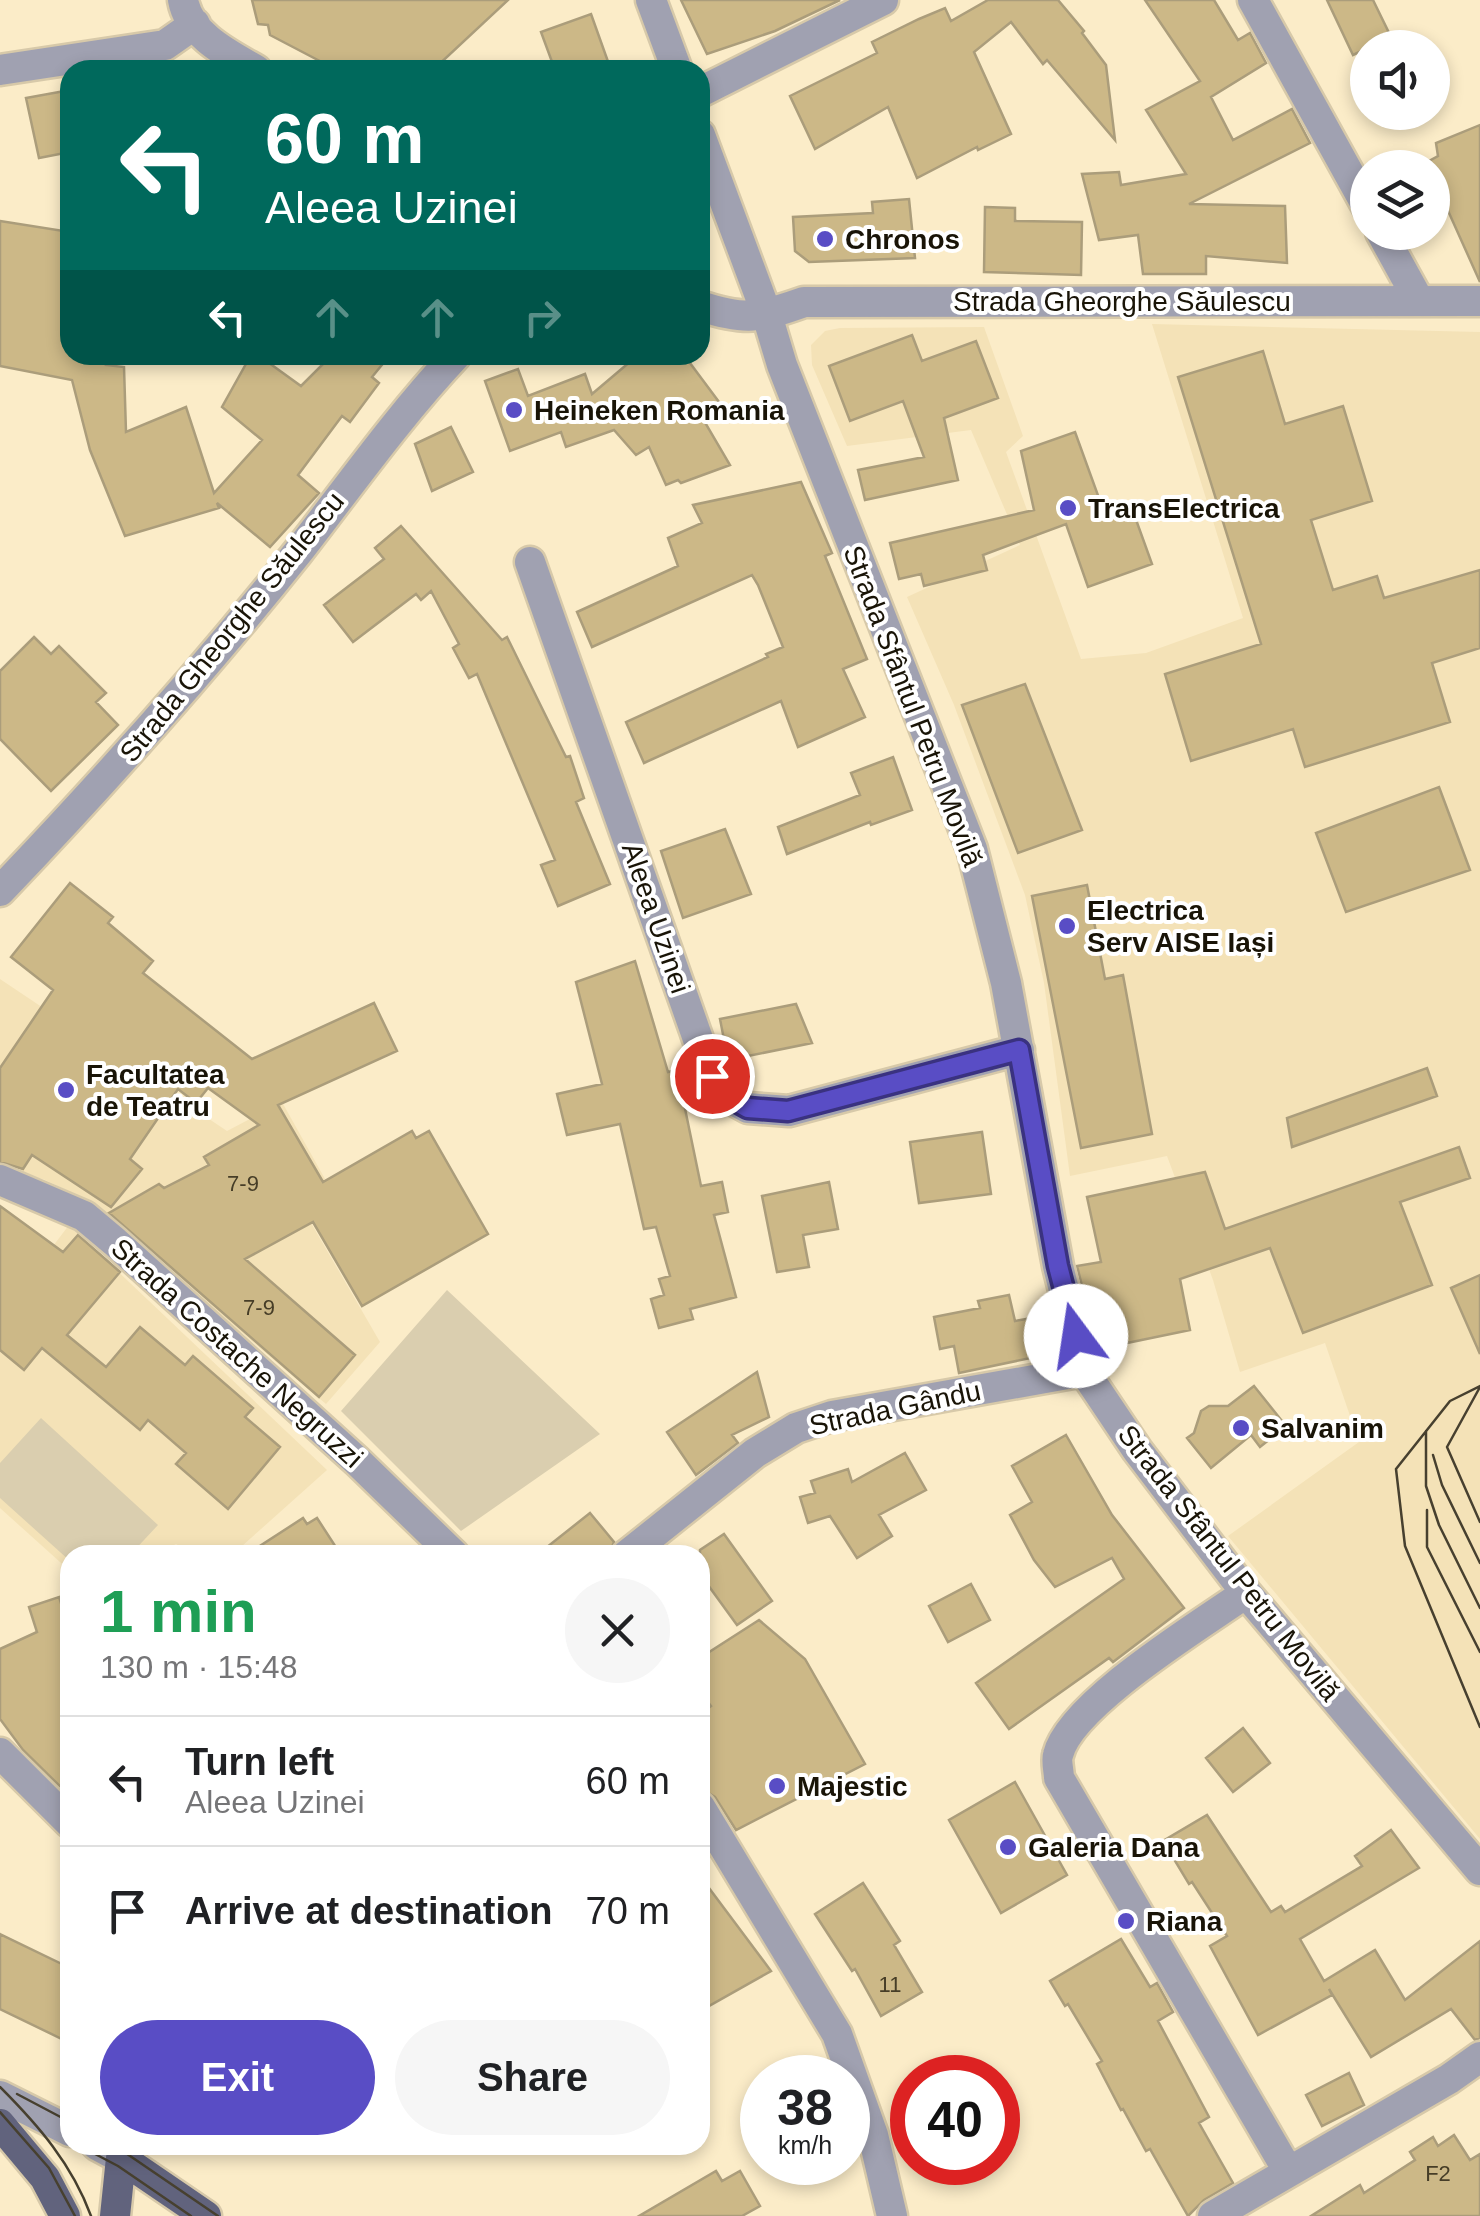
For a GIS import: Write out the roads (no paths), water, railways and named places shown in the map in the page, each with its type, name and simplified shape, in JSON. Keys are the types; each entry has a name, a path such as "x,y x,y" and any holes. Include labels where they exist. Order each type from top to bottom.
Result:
{"main road":[{"path":"0,2124 45,2178 65,2216"},
{"path":"115,2155 115,2216"},
{"path":"123,2155 206,2216"}],"street":[{"path":"651,0 673,60"},
{"path":"710,87 883,0"},
{"path":"1254,0 1350,175"},
{"path":"66,60 166,45 188,12 215,46 239,60"},
{"path":"0,70 60,61"},
{"name":"Strada Sfântul Petru Movilă","path":"710,162 767,314 782,366 972,849 1019,1050 1058,1266 1084,1371 1137,1450 1246,1594 1480,1870"},
{"path":"1391,250 1419,301"},
{"name":"Strada Gheorghe Săulescu","path":"767,314 804,302 1480,301"},
{"path":"710,309 736,318 767,314"},
{"name":"Strada Gheorghe Săulescu","path":"0,891 100,786 194,678 406,410 447,365"},
{"name":"Aleea Uzinei","path":"530,562 712,1076 728,1097 748,1108 788,1111 1019,1050"},
{"name":"Strada Costache Negruzzi","path":"0,1180 66,1208 104,1233 357,1461 444,1545"},
{"name":"Strada Gându","path":"640,1545 756,1453 796,1428 832,1416 1084,1371"},
{"path":"1246,1594 1120,1680 1070,1733 1057,1756 1060,1778 1288,2171"},
{"path":"0,1754 60,1813"},
{"path":"710,1824 836,2034 874,2134 892,2216"},
{"path":"1213,2216 1449,2079 1480,2057"},
{"path":"0,2096 60,2125"}],"tram line":[{"path":"1480,1386 1450,1401 1396,1469 1405,1546 1480,1727"},
{"path":"1480,1387 1447,1447 1480,1522"},
{"path":"1426,1431 1426,1486 1439,1525 1480,1608"},
{"path":"1433,1455 1442,1485 1480,1563"},
{"path":"1427,1510 1427,1547 1480,1652"},
{"path":"0,2087 53,2146 91,2216"},
{"path":"17,2094 60,2117"},
{"path":"0,2112 49,2168 75,2216"},
{"path":"97,2155 191,2216"},
{"path":"129,2155 218,2216"}],"place":[{"name":"Chronos","path":"825,239"},
{"name":"Heineken Romania","path":"514,410"},
{"name":"TransElectrica","path":"1068,508"},
{"name":"Electrica Serv AISE Iași","path":"1067,926"},
{"name":"Facultatea de Teatru","path":"66,1090"},
{"name":"Salvanim","path":"1241,1428"},
{"name":"Majestic","path":"777,1786"},
{"name":"Galeria Dana","path":"1008,1847"},
{"name":"Riana","path":"1126,1921"}]}
